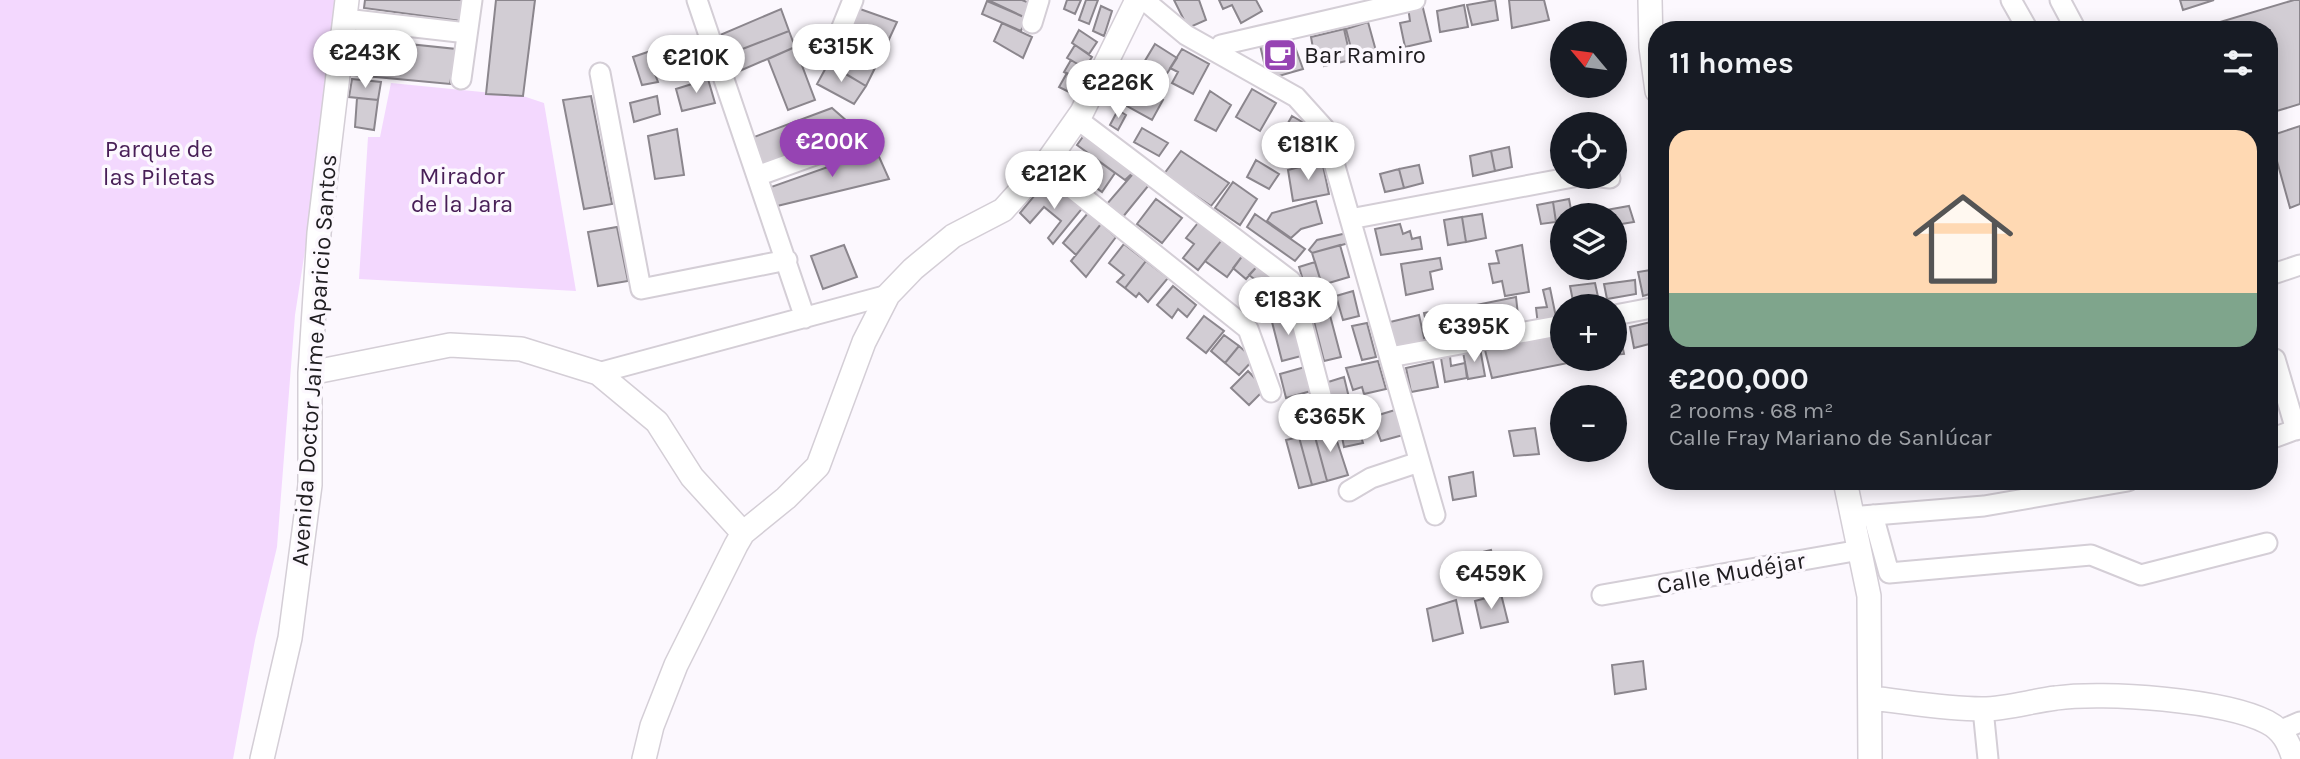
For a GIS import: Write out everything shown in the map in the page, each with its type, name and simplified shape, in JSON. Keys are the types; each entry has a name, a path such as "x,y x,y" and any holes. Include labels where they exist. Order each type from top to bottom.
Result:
{"street":[{"path":"461,79 472,0"},
{"path":"697,0 805,318"},
{"path":"830,57 853,0"},
{"path":"1032,23 1039,0"},
{"path":"645,759 652,726 677,665 743,533 786,498 818,466 864,342 888,295 913,269 953,236 1003,210 1043,165 1077,119 1137,0"},
{"path":"1144,0 1186,35 1296,97 1324,128 1435,515"},
{"path":"1216,52 1221,45 1415,0"},
{"path":"1650,0 1650,21"},
{"path":"2011,0 2023,21"},
{"path":"2060,0 2071,21"},
{"path":"346,10 467,33"},
{"name":"Avenida Doctor Jaime Aparicio Santos","path":"262,759 290,638 310,485 310,373 319,233 346,10"},
{"path":"600,73 641,289 787,260"},
{"path":"1077,119 1291,281 1321,395"},
{"path":"757,176 862,138"},
{"path":"1043,165 1248,329 1270,392"},
{"path":"1350,219 1550,181"},
{"path":"2278,272 2300,265"},
{"path":"598,373 888,295"},
{"path":"1627,313 1648,309"},
{"path":"1390,357 1550,327"},
{"path":"310,373 450,345 521,349 598,373 657,422 692,477 743,533"},
{"path":"2278,368 2298,429 2278,436"},
{"path":"1349,491 1371,478 1419,462"},
{"path":"1850,490 1889,573 2091,555 2141,575 2267,543"},
{"path":"1863,516 1984,506 2076,490"},
{"path":"1863,516 1860,550 1869,596 1870,759"},
{"name":"Calle Mudéjar","path":"1602,595 1860,550"},
{"path":"1871,698 1983,709 2021,706 2057,698 2100,696 2148,698 2232,709 2289,727 2288,739 2294,759"},
{"path":"1983,709 1988,759"}],"green space":[{"name":"Parque de las Piletas","path":"0,0 335,0 317,173 295,315 277,547 255,640 233,759 0,759"},
{"name":"Mirador de la Jara","path":"391,83 523,96 544,103 576,291 359,279 368,137 380,137"}],"building":[{"path":"365,0 464,0 461,21 364,8"},
{"path":"496,0 535,0 523,96 486,94"},
{"path":"988,0 1022,0 1032,4 1026,18"},
{"path":"1067,0 1081,0 1075,14 1064,9"},
{"path":"1086,0 1098,0 1089,24 1079,20"},
{"path":"1174,0 1199,0 1206,20 1188,28"},
{"path":"1219,0 1256,0 1262,11 1241,23 1232,5 1223,9"},
{"path":"1495,0 1498,20 1472,25 1467,5"},
{"path":"1509,0 1544,0 1549,20 1512,28"},
{"path":"2180,0 2214,0 2183,10"},
{"path":"2300,0 2300,104 2278,111 2278,21 2224,21"},
{"path":"987,1 1026,18 1021,31 982,14"},
{"path":"1422,4 1431,41 1405,47 1400,23 1410,21 1408,7"},
{"path":"1464,5 1468,27 1440,32 1437,11"},
{"path":"1101,6 1112,11 1104,36 1093,31"},
{"path":"781,9 789,31 727,55 720,35"},
{"path":"860,9 897,22 885,48 849,35"},
{"path":"1368,22 1376,51 1353,56 1346,29"},
{"path":"1002,23 1032,37 1023,58 994,41"},
{"path":"1344,29 1351,60 1324,66 1322,53 1314,54 1311,37"},
{"path":"1079,30 1097,42 1089,54 1072,43"},
{"path":"789,31 795,47 735,73 727,55"},
{"name":"Bar Ramiro","path":"1290,33 1303,69 1268,79 1259,41"},
{"path":"849,35 885,48 866,86 838,69"},
{"path":"361,39 456,49 450,84 355,75"},
{"path":"677,42 684,66 655,74 658,82 642,85 633,57"},
{"path":"1155,44 1177,58 1155,92 1134,79"},
{"path":"1075,45 1092,57 1085,68 1067,58"},
{"path":"795,47 815,100 788,110 768,59"},
{"path":"1182,49 1209,64 1193,94 1172,83 1178,72 1170,68"},
{"path":"1071,60 1087,70 1081,81 1064,72"},
{"path":"828,64 866,86 854,104 817,84"},
{"path":"1067,73 1084,83 1075,95 1059,87"},
{"path":"352,79 381,82 378,100 349,97"},
{"path":"708,79 715,103 682,111 676,89"},
{"path":"1135,84 1163,100 1152,120 1123,104"},
{"path":"1252,89 1276,103 1260,131 1236,117"},
{"path":"1210,91 1231,105 1216,131 1195,120"},
{"path":"591,96 612,204 584,209 563,100"},
{"path":"657,96 660,114 634,122 630,103"},
{"path":"357,98 378,100 374,130 355,127"},
{"path":"832,108 856,129 762,164 754,137"},
{"path":"1118,110 1126,115 1118,130 1110,125"},
{"path":"1292,116 1304,123 1309,139 1286,146 1278,141"},
{"path":"2300,126 2300,204 2290,208 2278,165 2278,133"},
{"path":"1142,128 1168,143 1159,156 1134,142"},
{"path":"677,129 684,175 655,179 648,136"},
{"path":"1087,131 1138,168 1125,180 1077,145"},
{"path":"1509,147 1512,167 1495,171 1491,151"},
{"path":"876,150 889,179 777,206 771,187"},
{"path":"1181,151 1229,183 1211,206 1164,174"},
{"path":"1491,151 1495,171 1473,176 1470,156"},
{"path":"1086,152 1115,173 1102,192 1091,184 1088,188 1078,182 1082,177 1072,171"},
{"path":"1256,160 1279,174 1269,189 1247,177"},
{"path":"1322,161 1329,194 1293,201 1288,170"},
{"path":"1419,165 1423,183 1404,188 1399,169"},
{"path":"1138,168 1153,180 1122,218 1106,205"},
{"path":"1399,169 1404,188 1385,192 1380,174"},
{"path":"1233,182 1257,199 1240,225 1215,208"},
{"path":"1070,194 1085,205 1053,244 1048,238 1061,221 1044,207 1030,223 1020,213 1034,196"},
{"path":"1156,199 1182,218 1162,243 1137,224"},
{"path":"1569,199 1570,203 1553,203"},
{"path":"1316,201 1322,223 1301,229 1291,238 1267,221 1272,213"},
{"path":"1553,202 1550,203 1550,223 1541,224 1537,205"},
{"path":"1629,206 1634,222 1627,223"},
{"path":"1088,213 1101,224 1076,255 1063,243"},
{"path":"1255,214 1305,249 1295,261 1247,227"},
{"path":"1482,214 1486,238 1466,242 1462,217"},
{"path":"1462,217 1466,242 1448,245 1444,220"},
{"path":"1201,219 1225,236 1198,270 1183,258 1194,244 1186,238"},
{"path":"1101,224 1116,237 1086,277 1071,261"},
{"path":"1400,224 1403,234 1410,231 1412,239 1420,237 1422,249 1381,255 1375,229"},
{"path":"617,227 628,281 598,286 588,232"},
{"path":"1347,233 1349,243 1312,253 1309,250 1317,240"},
{"path":"1225,236 1246,251 1227,277 1205,261"},
{"path":"1124,244 1146,261 1125,288 1117,282 1124,275 1109,263"},
{"path":"844,245 857,277 823,289 811,256"},
{"path":"1340,245 1349,277 1322,285 1312,253"},
{"path":"1522,245 1529,292 1505,296 1502,281 1493,283 1489,264 1499,263 1496,251"},
{"path":"1246,251 1261,262 1246,279 1233,268"},
{"path":"1440,258 1442,269 1430,272 1433,289 1406,295 1401,264"},
{"path":"1146,261 1168,278 1148,302 1139,293 1136,297 1125,288"},
{"path":"1261,262 1290,285 1280,299 1249,275"},
{"path":"1315,262 1322,285 1306,290 1299,267"},
{"path":"1648,270 1648,294 1643,296 1638,272"},
{"path":"1635,280 1636,294 1606,294 1604,284"},
{"path":"1595,283 1597,294 1572,294 1570,286"},
{"path":"1322,285 1341,357 1324,361 1306,290"},
{"path":"1173,286 1196,305 1187,317 1178,309 1172,318 1157,305"},
{"path":"1550,288 1550,323 1538,325 1536,308 1547,307 1543,290"},
{"path":"1353,291 1359,316 1343,320 1336,296"},
{"path":"1516,297 1519,324 1480,330 1476,305"},
{"path":"1456,307 1458,319 1468,317 1470,321 1462,322 1464,332 1430,339 1424,313"},
{"path":"1292,312 1305,355 1282,361 1271,318"},
{"path":"1419,315 1425,342 1396,347 1390,322"},
{"path":"1204,316 1224,331 1206,353 1187,338"},
{"path":"1367,323 1376,357 1362,360 1352,326"},
{"path":"1648,323 1648,344 1634,348 1630,327"},
{"path":"1224,335 1239,346 1225,363 1211,351"},
{"path":"1550,336 1550,367 1492,378 1485,350"},
{"path":"1239,346 1254,359 1239,375 1225,363"},
{"path":"1480,348 1485,376 1468,379 1463,352"},
{"path":"1450,356 1451,366 1465,363 1467,378 1445,382 1441,358"},
{"path":"1378,361 1386,389 1364,394 1362,387 1353,390 1346,368"},
{"path":"1433,362 1438,387 1411,392 1406,368"},
{"path":"1305,367 1311,391 1286,398 1280,374"},
{"path":"1248,371 1265,389 1249,405 1231,388"},
{"path":"1344,377 1351,406 1332,410 1325,383"},
{"path":"1395,410 1403,435 1381,441 1372,417"},
{"path":"1357,423 1363,443 1344,447 1340,427"},
{"path":"1332,426 1348,475 1327,481 1314,433"},
{"path":"1535,428 1539,454 1514,456 1509,431"},
{"path":"1314,433 1327,481 1312,485 1299,437"},
{"path":"1299,437 1312,485 1299,488 1286,440"},
{"path":"1473,472 1476,496 1453,500 1449,477"},
{"path":"1491,550 1497,576 1468,583 1462,557"},
{"path":"1501,594 1508,622 1481,628 1475,601"},
{"path":"1456,600 1463,633 1433,641 1427,609"},
{"path":"1643,661 1646,689 1615,694 1612,665"}],"place":[{"name":"Bar Ramiro","path":"1280,55"}]}
